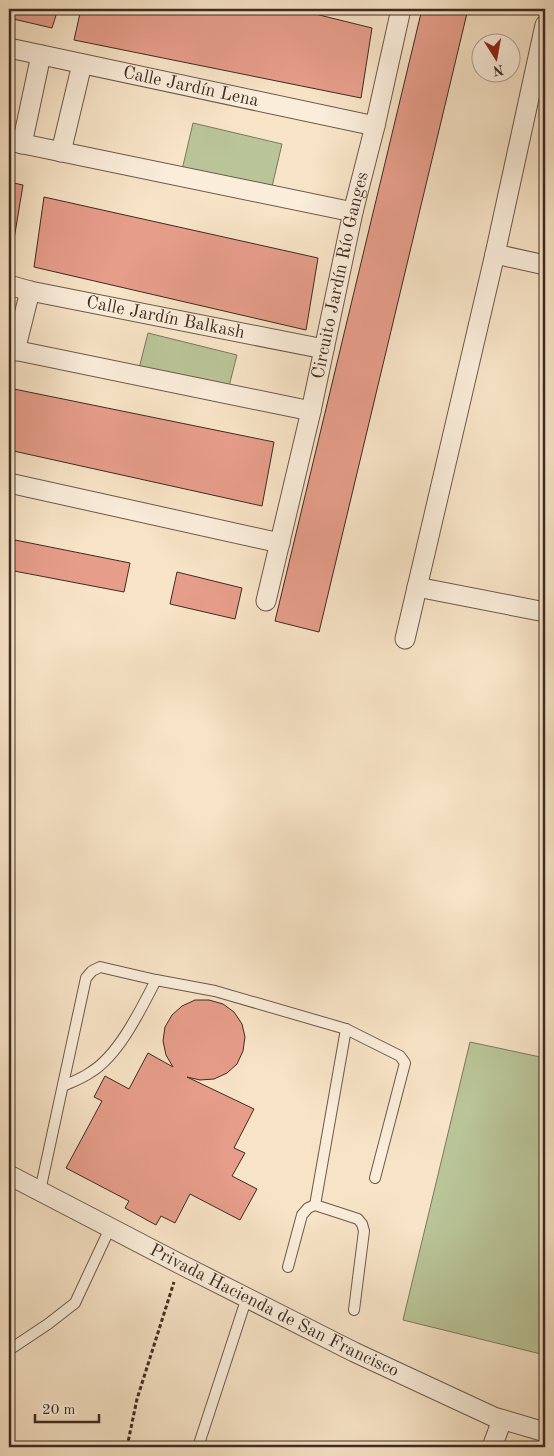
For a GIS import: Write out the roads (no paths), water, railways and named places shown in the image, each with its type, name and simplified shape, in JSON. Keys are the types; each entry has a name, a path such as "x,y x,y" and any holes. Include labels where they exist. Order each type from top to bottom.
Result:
{"street":[{"name":"Circuito Jardín Río Ganges","path":"266,601 311,411 353,212 401,9"},
{"path":"405,639 495,254 545,25"},
{"name":"Calle Jardín Lena","path":"9,48 374,126"},
{"path":"41,55 15,142 353,212"},
{"path":"61,152 82,64"},
{"path":"495,254 545,265"},
{"name":"Calle Jardín Balkash","path":"9,285 30,291 324,349"},
{"path":"30,291 12,350 311,411"},
{"path":"9,483 280,543"},
{"path":"417,587 545,612"},
{"name":"Privada Hacienda de San Francisco","path":"9,1175 354,1352 502,1420 545,1432"},
{"path":"492,1447 502,1420"}],"lane":[{"path":"40,1191 86,978 92,971 100,967 215,991 346,1029 400,1056 405,1063 375,1178"},
{"path":"63,1086 92,1072 106,1060 129,1030 156,980"},
{"path":"315,1205 346,1029"},
{"path":"288,1267 302,1214 308,1208 315,1205 358,1219 364,1231 354,1310"},
{"path":"9,1350 75,1303 110,1228"},
{"path":"198,1447 247,1297"}]}
